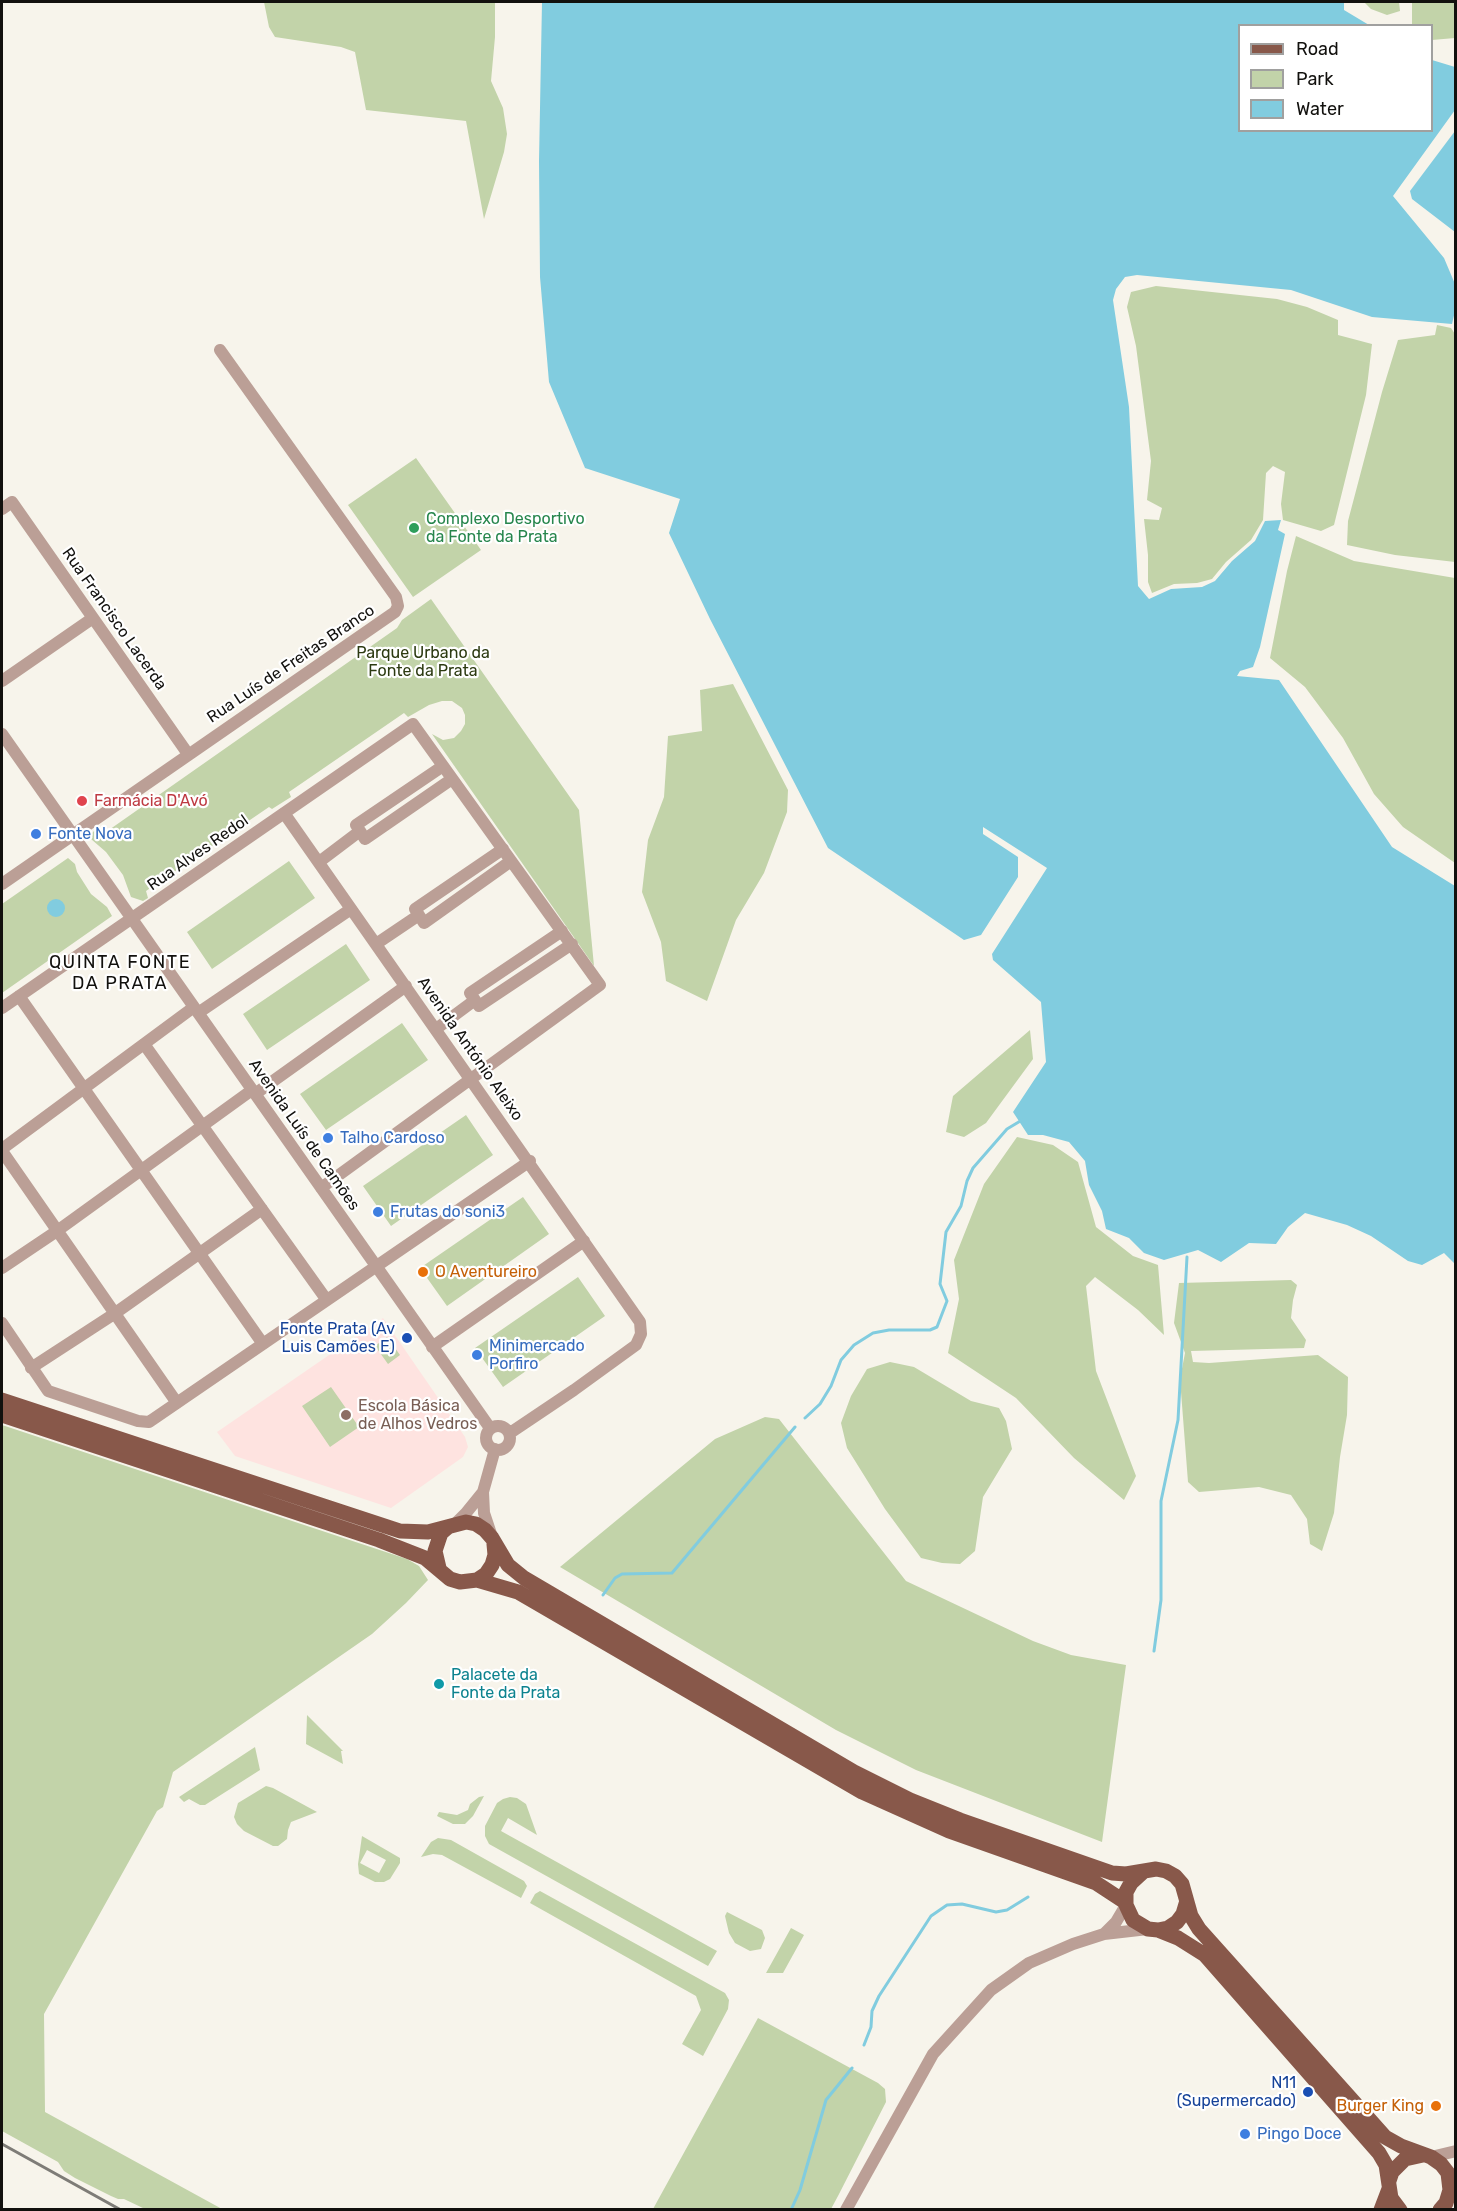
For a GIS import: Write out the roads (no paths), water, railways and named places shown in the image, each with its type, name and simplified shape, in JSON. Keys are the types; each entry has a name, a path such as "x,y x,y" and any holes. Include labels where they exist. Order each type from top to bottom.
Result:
{"main road":[{"path":"2,1400 400,1532 428,1532 466,1522 476,1524 485,1530 508,1564 524,1578 854,1772 910,1800 960,1820 1101,1869 1126,1874 1156,1869 1175,1876 1186,1893 1183,1914 1168,1928 1153,1930"},
{"path":"2,1415 380,1540 425,1558 450,1579 460,1582 477,1580 518,1592 862,1792 949,1831 1096,1882 1126,1904 1133,1920 1153,1930 1178,1938 1205,1955 1379,2152 1386,2165 1391,2198 1400,2210"},
{"path":"439,1568 435,1551 441,1533 452,1525"},
{"path":"477,1580 492,1566 495,1555 493,1541"},
{"path":"1126,1904 1131,1883 1146,1871"},
{"path":"1186,1904 1199,1929 1375,2126 1393,2141 1441,2164 1448,2173 1451,2196 1440,2210"},
{"path":"1381,2210 1397,2164 1405,2159 1427,2156"}],"street":[{"name":"Rua Luís de Freitas Branco","path":"2,884 395,612 398,606 396,597 220,350"},
{"name":"Rua Francisco Lacerda","path":"7,506 93,618 188,754"},
{"path":"2,681 93,618"},
{"name":"Rua Alves Redol","path":"2,1008 413,724 444,766"},
{"name":"Avenida Luís de Camões","path":"2,734 490,1428"},
{"path":"321,1188 600,985 444,766 356,825 365,838 452,778"},
{"name":"Avenida António Aleixo","path":"284,813 638,1316 642,1327 640,1340 636,1345 510,1433"},
{"path":"319,862 360,831"},
{"path":"503,849 415,909 423,923 512,861"},
{"path":"177,1403 2,1150 144,1044 351,909"},
{"path":"376,944 419,915"},
{"path":"562,931 470,993 479,1006 572,944"},
{"path":"2,1268 406,986"},
{"path":"19,996 263,1344"},
{"path":"436,1029 475,1000"},
{"path":"144,1044 326,1299"},
{"path":"2,1323 48,1391 138,1421 149,1422 530,1161"},
{"path":"32,1368 114,1314 262,1209"},
{"path":"432,1347 584,1241"},
{"path":"501,1426 510,1433 510,1441 506,1447 495,1449 489,1445 486,1438 490,1428 501,1426"},
{"path":"493,1541 484,1513 483,1492 495,1449"},
{"path":"452,1525 483,1492"},
{"path":"1104,1934 1116,1922 1126,1904"},
{"path":"846,2210 933,2054 991,1990 1029,1963 1072,1944 1104,1934 1153,1930"},
{"path":"1427,2156 1455,2151"},
{"path":"1451,2196 1455,2168"}],"water":[{"path":"542,2 1344,2 1344,10 1367,24 1238,24 1238,132 1433,132 1433,60 1455,67 1455,110 1393,196 1444,258 1455,284 1455,311 1452,324 1372,317 1291,290 1137,275 1125,277 1116,289 1113,300 1129,407 1138,586 1149,599 1171,589 1202,587 1215,581 1232,561 1255,541 1265,521 1281,520 1278,530 1285,534 1260,647 1253,667 1240,671 1237,676 1279,680 1392,847 1455,886 1455,1264 1444,1253 1422,1265 1408,1261 1371,1236 1347,1225 1305,1213 1288,1227 1276,1244 1249,1243 1221,1262 1198,1250 1164,1260 1144,1253 1129,1238 1106,1229 1102,1211 1089,1185 1085,1161 1069,1142 1043,1135 1028,1135 1013,1112 1046,1062 1041,1002 993,960 992,954 1047,868 983,827 983,834 1018,857 1018,877 981,935 964,940 828,848 710,619 669,533 680,499 585,468 549,382 540,277 539,161"},
{"path":"1455,131 1455,232 1412,199 1410,191"},
{"path":"56,899 62,902 65,908 62,914 56,917 50,914 47,908 50,902"}],"waterway":[{"path":"805,1418 820,1404 831,1386 841,1360 854,1345 873,1333 889,1330 930,1330 937,1327 947,1301 940,1284 946,1232 961,1206 967,1181 973,1168 1007,1129 1022,1120"},
{"path":"1154,1651 1161,1600 1161,1501 1178,1420 1187,1257"},
{"path":"603,1595 615,1578 622,1574 672,1573 795,1427"},
{"path":"864,2045 871,2027 872,2011 879,1996 931,1916 947,1905 962,1904 996,1912 1007,1910 1028,1897"},
{"path":"791,2210 800,2190 826,2100 852,2068"}],"railway":[{"path":"2,2144 121,2210"}],"place":[{"name":"Complexo Desportivo da Fonte da Prata","path":"414,528"},
{"name":"Farmácia D'Avó","path":"82,801"},
{"name":"Fonte Nova","path":"36,834"},
{"name":"Talho Cardoso","path":"328,1138"},
{"name":"Frutas do soni3","path":"378,1212"},
{"name":"O Aventureiro","path":"423,1272"},
{"name":"Fonte Prata (Av Luis Camões E)","path":"407,1338"},
{"name":"Minimercado Porfiro","path":"477,1355"},
{"name":"Escola Básica de Alhos Vedros","path":"346,1415"},
{"name":"Palacete da Fonte da Prata","path":"439,1684"},
{"name":"N11 (Supermercado)","path":"1308,2092"},
{"name":"Burger King","path":"1436,2106"},
{"name":"Pingo Doce","path":"1245,2134"}],"district":[{"name":"QUINTA FONTE DA PRATA","path":"120,973"}],"park label":[{"name":"Parque Urbano da Fonte da Prata","path":"423,662"}]}
